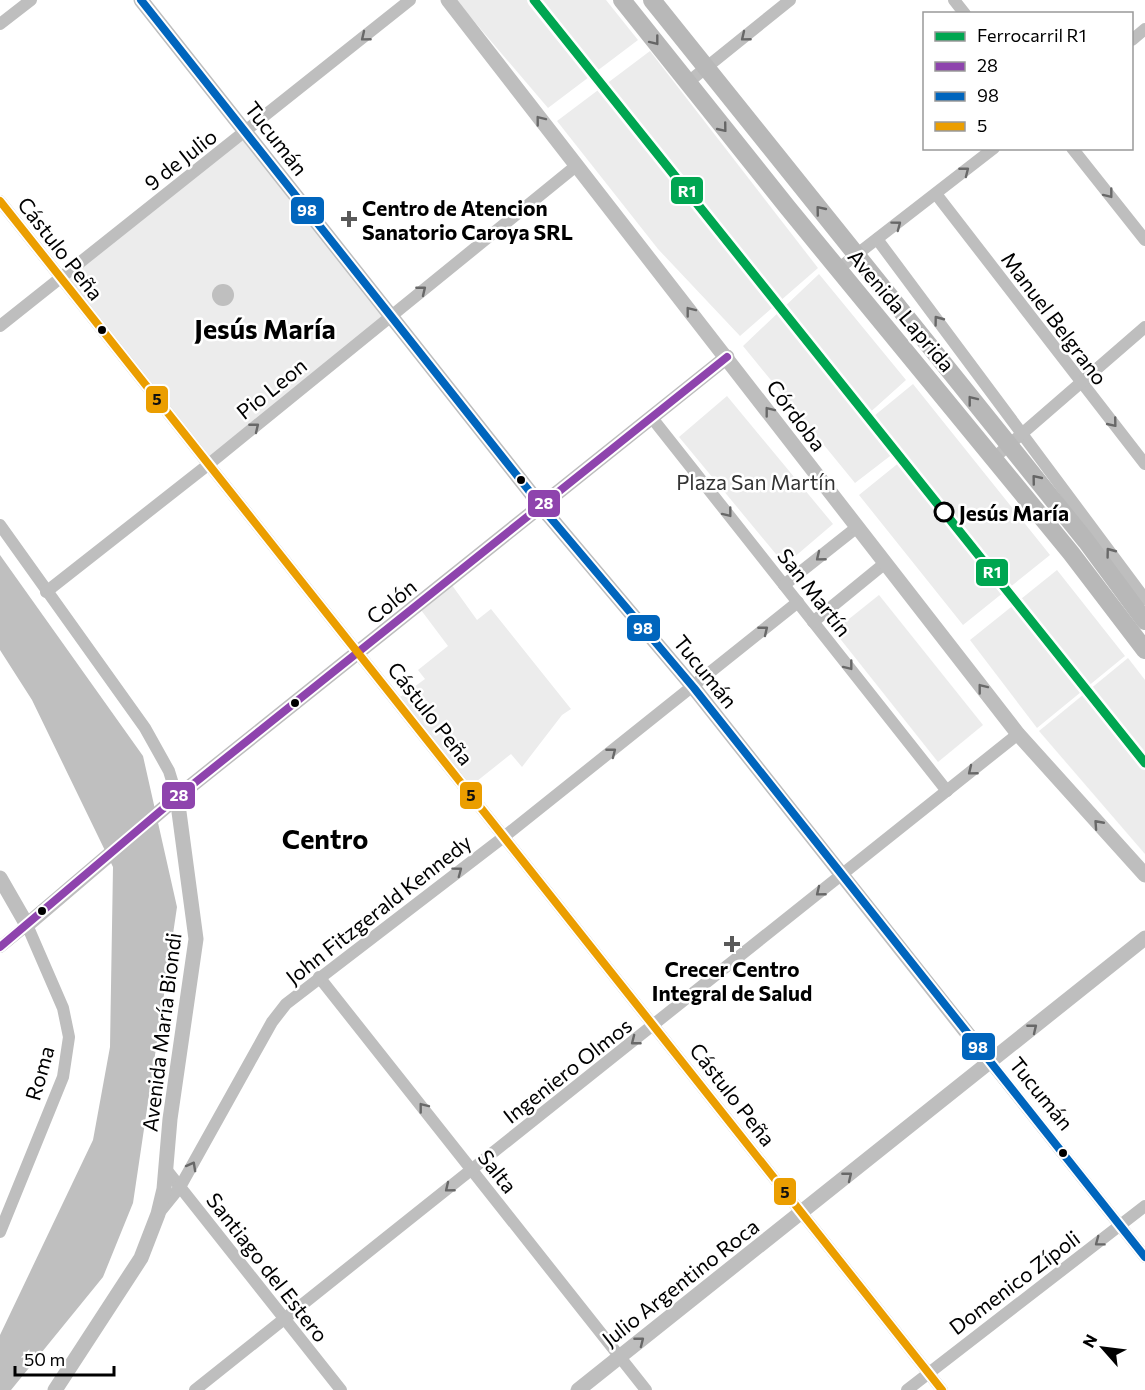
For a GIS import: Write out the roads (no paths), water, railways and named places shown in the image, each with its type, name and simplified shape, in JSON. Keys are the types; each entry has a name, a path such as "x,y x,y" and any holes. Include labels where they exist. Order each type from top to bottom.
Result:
{"main road":[{"name":"Avenida Laprida","path":"622,0 838,269 1143,634"},
{"name":"Avenida Laprida","path":"652,0 1086,541 1143,634"}],"street":[{"path":"0,24 31,0"},
{"name":"Tucumán","path":"141,0 543,507 694,688 1145,1257"},
{"name":"9 de Julio","path":"0,326 410,0"},
{"name":"Córdoba","path":"448,0 1018,734 1142,871"},
{"path":"687,83 790,0"},
{"path":"954,0 963,12"},
{"path":"838,269 991,150"},
{"path":"1074,150 1145,240"},
{"name":"Pio Leon","path":"46,592 209,464 576,166"},
{"name":"Manuel Belgrano","path":"936,194 1080,383 1145,464"},
{"name":"Cástulo Peña","path":"0,201 942,1390"},
{"path":"877,239 1145,599"},
{"path":"994,458 1145,327"},
{"name":"Colón","path":"0,947 177,797 543,507 727,357"},
{"name":"San Martín","path":"652,418 947,791"},
{"name":"Avenida María Biondi","path":"0,525 145,728 169,771 177,797 196,939 164,1189 158,1214 141,1258 55,1390"},
{"path":"784,585 856,528"},
{"path":"813,622 884,564"},
{"name":"John Fitzgerald Kennedy","path":"158,1214 180,1187 272,1022 286,1005 319,977 504,837 694,688 798,602"},
{"name":"Ingeniero Olmos","path":"195,1390 1018,734"},
{"path":"0,878 27,925"},
{"name":"Roma","path":"0,1232 63,1077 69,1037 63,1008 27,925"},
{"name":"Julio Argentino Roca","path":"578,1390 1145,938"},
{"name":"Salta","path":"319,977 646,1390"},
{"name":"Santiago del Estero","path":"165,1168 340,1390"},
{"name":"Domenico Zípoli","path":"907,1390 1145,1206"}],"rail line":[{"name":"R1","path":"534,0 1145,763"}],"place":[{"name":"Centro de Atencion Sanatorio Caroya SRL","path":"349,219"},
{"name":"Jesús María","path":"944,512"},
{"name":"Crecer Centro Integral de Salud","path":"732,944"}],"district":[{"name":"Jesús María","path":"265,328"},
{"name":"Centro","path":"325,838"}],"park label":[{"name":"Plaza San Martín","path":"756,481"}]}
